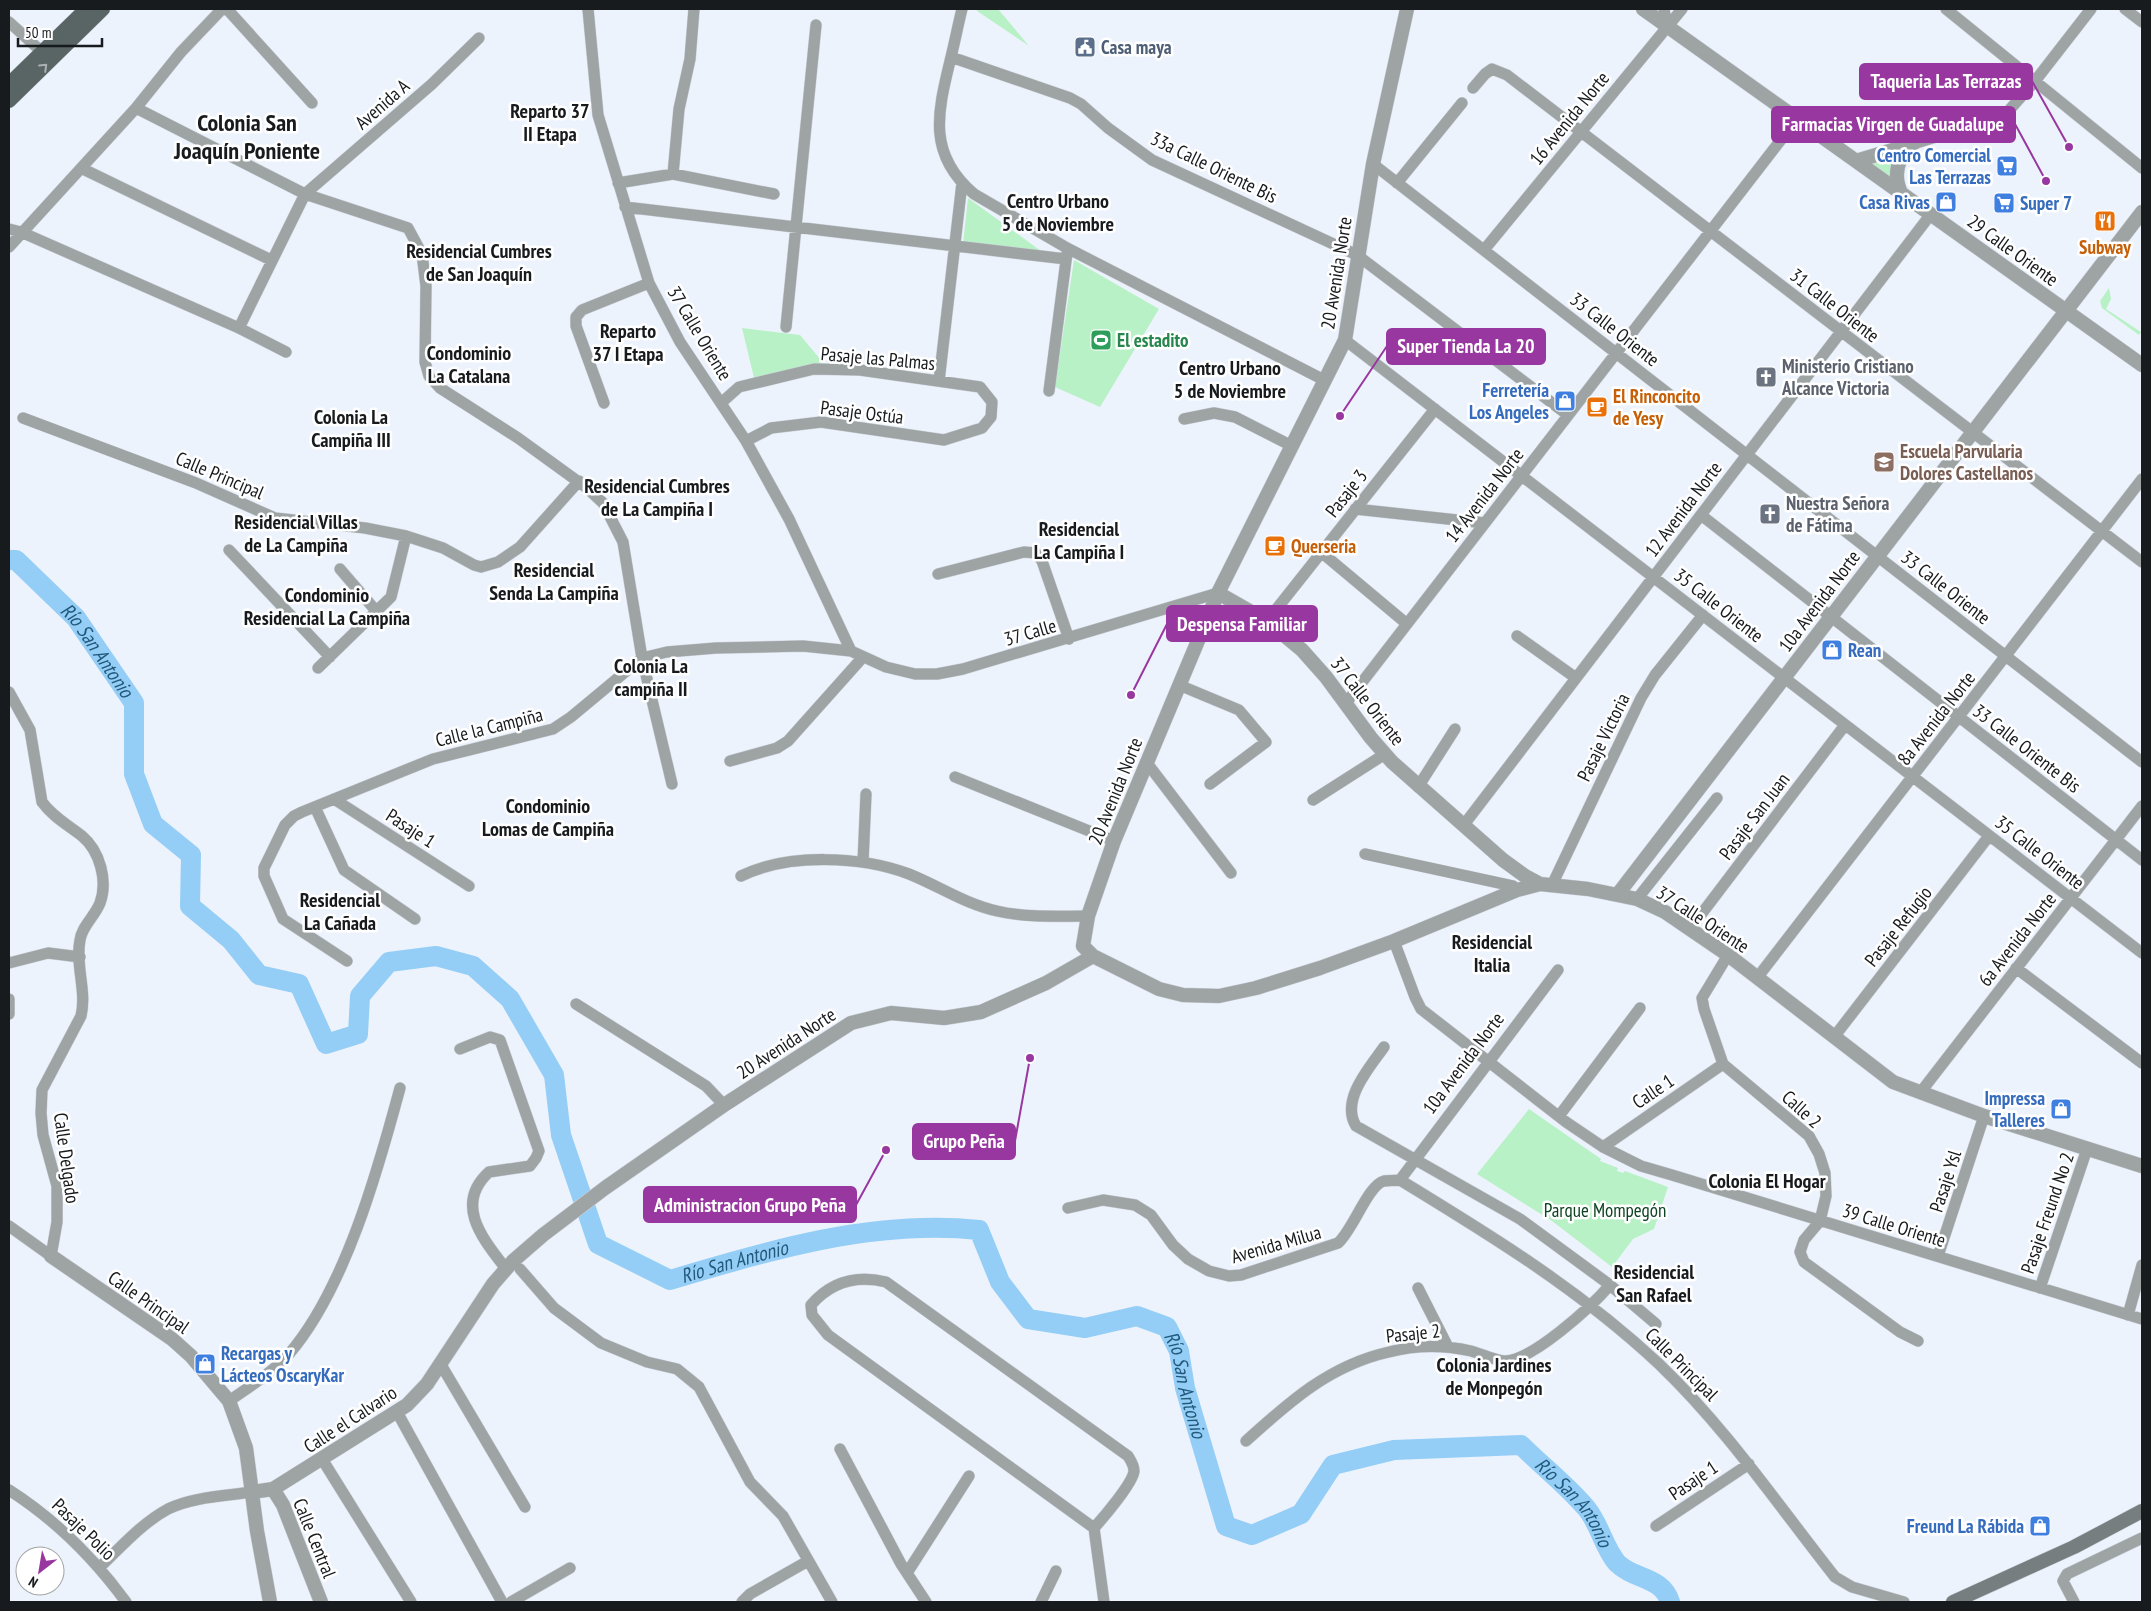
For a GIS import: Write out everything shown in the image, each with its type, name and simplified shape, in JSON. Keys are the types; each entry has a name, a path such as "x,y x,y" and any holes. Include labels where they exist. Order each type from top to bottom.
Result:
{"main road":[{"path":"9,84 86,9"},
{"path":"9,101 103,9"},
{"path":"1953,1602 2074,1547 2142,1511"}],"street":[{"path":"9,247 136,108 182,52 222,9"},
{"path":"227,9 312,103"},
{"name":"37 Calle Oriente","path":"588,9 598,115 649,283 680,342 746,441 789,519 850,651"},
{"path":"673,174 678,109 690,59 694,9"},
{"path":"962,9 942,91 937,123 947,162 962,183 974,194 1067,254 1324,380"},
{"name":"20 Avenida Norte","path":"513,1266 572,1213 605,1188 724,1105 851,1024 891,1013 944,1018 981,1012 1046,983 1093,956 1083,946 1088,916 1114,841 1218,594 1345,340 1357,255 1373,164 1407,9"},
{"name":"29 Calle Oriente","path":"1643,9 2142,366"},
{"path":"1664,9 1667,26"},
{"name":"16 Avenida Norte","path":"1484,250 1682,9"},
{"path":"1946,9 2142,168"},
{"path":"1856,161 2004,116 2035,81 2091,9"},
{"path":"2124,9 2142,22"},
{"path":"9,22 42,52"},
{"path":"786,327 816,25"},
{"name":"Avenida A","path":"305,194 432,84 479,38"},
{"name":"33a Calle Oriente Bis","path":"951,57 1070,98 1081,104 1108,128 1152,160 1357,255"},
{"name":"31 Calle Oriente","path":"1473,88 1488,71 1496,69 1507,75 2142,562"},
{"path":"1398,182 1462,103"},
{"path":"136,108 305,194 408,228 422,254 426,286 425,362 432,381 579,482 603,503 623,542 642,658 672,784"},
{"name":"14 Avenida Norte","path":"1346,703 1797,119"},
{"path":"1901,193 1897,180 1898,166 1903,154 1913,144"},
{"name":"33 Calle Oriente","path":"1373,164 2142,762"},
{"path":"81,168 271,260"},
{"path":"618,182 673,174 774,194"},
{"path":"940,381 962,183"},
{"path":"239,328 305,194"},
{"path":"625,207 955,246 1067,254"},
{"name":"12 Avenida Norte","path":"1464,826 1931,214"},
{"name":"10a Avenida Norte","path":"1618,894 2065,310 2141,216"},
{"path":"9,228 239,328 286,352"},
{"path":"1050,392 1067,254"},
{"path":"1357,255 1568,415"},
{"path":"604,403 576,326 576,316 582,310 649,283"},
{"name":"35 Calle Oriente","path":"1345,340 2142,953"},
{"name":"Pasaje las Palmas","path":"721,403 739,387 814,369 860,370 980,387 989,396 993,409 988,424 975,431"},
{"name":"Pasaje 3","path":"1267,621 1435,409"},
{"path":"1184,419 1214,414 1235,417 1292,446"},
{"name":"Calle Principal","path":"23,418 196,483 274,518 365,528 406,536 443,548 474,565 487,567 520,547 579,482"},
{"name":"Pasaje Ostúa","path":"746,441 772,428 821,422 944,440 975,431"},
{"name":"8a Avenida Norte","path":"1757,978 2142,479"},
{"path":"1355,509 1485,523"},
{"name":"33 Calle Oriente Bis","path":"1701,515 2142,860"},
{"path":"318,668 391,598 406,536"},
{"path":"229,550 330,657"},
{"path":"938,574 1024,552 1036,553 1042,561 1069,639"},
{"path":"1322,552 1407,624"},
{"path":"340,569 377,612"},
{"name":"37 Calle Oriente","path":"1218,594 1267,621 1313,661 1384,754 1418,787 1514,869 1546,884 1618,894 1637,899 1664,912 1728,955 1885,1077 1920,1093 1984,1116 2142,1166"},
{"name":"37 Calle","path":"850,651 900,671 915,674 937,674 963,670 1218,594"},
{"name":"Pasaje Victoria","path":"1546,884 1640,698 1655,675 1703,615"},
{"path":"1518,636 1576,678"},
{"name":"Calle la Campiña","path":"347,960 283,919 264,876 266,860 289,820 315,807 433,758 553,729 571,717 642,658 686,650 745,646 804,646 850,651"},
{"path":"730,761 777,748 788,741 862,656"},
{"path":"1180,685 1239,710 1266,742 1210,784"},
{"name":"Calle Delgado","path":"9,692 30,730 42,802 49,811 90,844 102,868 103,883 100,903 82,933 80,956 84,1003 81,1016 42,1090 41,1113 43,1135 57,1186 57,1222 51,1256"},
{"name":"Pasaje San Juan","path":"1690,929 1845,725"},
{"path":"1418,787 1455,729"},
{"path":"1313,800 1384,754"},
{"path":"1147,763 1231,873"},
{"path":"955,776 1114,841"},
{"path":"863,862 866,794"},
{"path":"1637,899 1717,798"},
{"name":"Pasaje 1","path":"334,799 470,886"},
{"name":"6a Avenida Norte","path":"1920,1093 2142,806"},
{"path":"315,807 344,870 415,919"},
{"name":"Pasaje Refugio","path":"1834,1037 1990,836"},
{"path":"1366,854 1513,886 1518,890"},
{"path":"741,876 758,868 789,861 863,862 911,875 960,900 996,911 1036,916 1088,916"},
{"path":"1093,956 1159,989 1183,995 1205,997 1231,994 1281,981 1394,941 1518,890 1546,884"},
{"name":"39 Calle Oriente","path":"1394,941 1415,998 1421,1009 1559,1116 1603,1147 1640,1166 2142,1319"},
{"path":"9,963 48,953 80,956"},
{"path":"1724,1064 1702,998 1728,955"},
{"path":"2016,968 2142,1063"},
{"name":"10a Avenida Norte","path":"1400,1180 1558,970"},
{"path":"9,999 9,1014"},
{"path":"576,1004 699,1081 712,1091 724,1105"},
{"path":"1559,1116 1640,1008"},
{"path":"460,1050 490,1036 500,1040 539,1151 530,1166 489,1172 480,1181 475,1194 473,1209 476,1226 554,1308 602,1343 647,1362 677,1369 699,1387 750,1482 783,1516 832,1602"},
{"path":"1384,1048 1357,1089 1352,1110 1354,1123 1365,1133 1415,1158 1520,1219 1610,1285 1656,1324"},
{"name":"Calle 1","path":"1603,1147 1724,1064"},
{"name":"Calle 2","path":"1724,1064 1794,1123 1814,1144 1826,1182 1826,1196 1820,1221 1804,1240 1800,1252 1804,1262 1900,1332 1918,1341"},
{"path":"229,1401 259,1380 287,1355 310,1323 326,1295 338,1272 374,1180 400,1088"},
{"name":"Pasaje Ysl","path":"1938,1256 1984,1116"},
{"name":"Pasaje Freund No 2","path":"2040,1288 2087,1149"},
{"name":"Calle Principal","path":"1400,1180 1526,1258 1592,1306 1674,1379 1749,1464 1835,1577 1852,1587 1904,1602"},
{"name":"Avenida Milua","path":"1068,1208 1103,1200 1121,1201 1135,1206 1150,1215 1173,1245 1188,1259 1209,1271 1235,1276 1338,1243 1348,1233 1376,1186 1384,1181 1400,1180"},
{"name":"Calle Principal","path":"9,1226 172,1339 191,1356 229,1401 244,1440 252,1492"},
{"path":"2128,1315 2142,1265"},
{"name":"Calle el Calvario","path":"252,1492 273,1489 397,1412 418,1396 493,1284 513,1266"},
{"path":"1094,1528 1108,1514 1134,1474 1134,1465 1128,1456 886,1282 869,1278 852,1279 819,1296 811,1305 812,1315 828,1335 1094,1528 1104,1602"},
{"name":"Pasaje 2","path":"1246,1441 1288,1403 1340,1368 1395,1350 1420,1347 1448,1347 1499,1360 1512,1360 1532,1350 1592,1306 1610,1285"},
{"path":"1418,1288 1448,1347"},
{"path":"440,1363 525,1507"},
{"path":"397,1412 502,1602"},
{"path":"840,1449 907,1573 926,1602"},
{"path":"322,1459 411,1602"},
{"name":"Pasaje 1","path":"1656,1526 1749,1464"},
{"path":"907,1573 969,1476"},
{"name":"Calle Central","path":"273,1489 283,1505 321,1602"},
{"name":"Pasaje Polio","path":"9,1490 42,1512 100,1567 126,1602"},
{"path":"100,1567 152,1519 170,1508 197,1501 252,1492 270,1602"},
{"path":"2074,1602 2063,1581 2067,1574 2142,1538"},
{"path":"742,1602 750,1594 808,1561"},
{"path":"511,1602 570,1568"},
{"path":"1041,1602 1056,1571"}],"green space":[{"path":"977,9 998,9 1029,46 977,11"},
{"path":"1903,149 1894,185 1864,162"},
{"path":"968,198 1041,251 963,244"},
{"name":"El estadito","path":"1074,260 1159,309 1100,407 1055,387"},
{"path":"2109,288 2111,299 2106,309 2141,332 2139,335 2102,308 2100,301"},
{"path":"742,328 800,335 825,365 755,382"},
{"name":"Parque Mompegón","path":"1529,1109 1601,1159 1600,1161 1618,1168 1617,1171 1623,1173 1625,1171 1668,1187 1654,1229 1633,1239 1612,1267 1552,1221 1477,1174"}],"waterway":[{"name":"Río San Antonio","path":"9,560 16,560 76,618 134,703 134,774 153,824 191,855 190,906 231,940 259,975 299,984 326,1044 358,1034 360,996 389,962 436,956 473,966 510,999 554,1075 561,1135 598,1244 670,1280 784,1248 862,1233 901,1229 979,1230 1000,1282 1028,1319 1085,1328 1137,1316 1167,1327 1179,1351 1185,1388 1226,1526 1252,1535 1301,1514 1333,1465 1394,1450 1521,1445 1587,1509 1617,1563 1631,1573 1661,1587 1670,1602"}],"place":[{"name":"Casa maya","path":"1085,47"},
{"name":"Taqueria Las Terrazas","path":"2069,147"},
{"name":"Centro Comercial Las Terrazas","path":"2007,166"},
{"name":"Farmacias Virgen de Guadalupe","path":"2046,181"},
{"name":"Casa Rivas","path":"1946,202"},
{"name":"Super 7","path":"2004,203"},
{"name":"Subway","path":"2105,221"},
{"name":"El estadito","path":"1101,340"},
{"name":"Ministerio Cristiano Alcance Victoria","path":"1766,377"},
{"name":"Ferretería Los Angeles","path":"1565,401"},
{"name":"El Rinconcito de Yesy","path":"1597,407"},
{"name":"Super Tienda La 20","path":"1340,416"},
{"name":"Escuela Parvularia Dolores Castellanos","path":"1884,462"},
{"name":"Nuestra Señora de Fátima","path":"1770,514"},
{"name":"Querseria","path":"1275,546"},
{"name":"Rean","path":"1832,650"},
{"name":"Despensa Familiar","path":"1131,695"},
{"name":"Grupo Peña","path":"1030,1058"},
{"name":"Impressa Talleres","path":"2061,1109"},
{"name":"Administracion Grupo Peña","path":"886,1150"},
{"name":"Recargas y Lácteos OscaryKar","path":"205,1364"},
{"name":"Freund La Rábida","path":"2040,1526"}],"district":[{"name":"Reparto 37 II Etapa","path":"550,122"},
{"name":"Colonia San Joaquín Poniente","path":"247,136"},
{"name":"Centro Urbano 5 de Noviembre","path":"1058,212"},
{"name":"Residencial Cumbres de San Joaquín","path":"479,262"},
{"name":"Reparto 37 I Etapa","path":"628,342"},
{"name":"Condominio La Catalana","path":"469,364"},
{"name":"Centro Urbano 5 de Noviembre","path":"1230,380"},
{"name":"Colonia La Campiña III","path":"351,428"},
{"name":"Residencial Cumbres de La Campiña I","path":"657,498"},
{"name":"Residencial Villas de La Campiña","path":"296,534"},
{"name":"Residencial La Campiña I","path":"1079,540"},
{"name":"Residencial Senda La Campiña","path":"554,582"},
{"name":"Condominio Residencial La Campiña","path":"327,606"},
{"name":"Colonia La campiña II","path":"651,678"},
{"name":"Condominio Lomas de Campiña","path":"548,818"},
{"name":"Residencial La Cañada","path":"340,912"},
{"name":"Residencial Italia","path":"1492,954"},
{"name":"Colonia El Hogar","path":"1767,1181"},
{"name":"Residencial San Rafael","path":"1654,1284"},
{"name":"Colonia Jardines de Monpegón","path":"1494,1376"}]}
